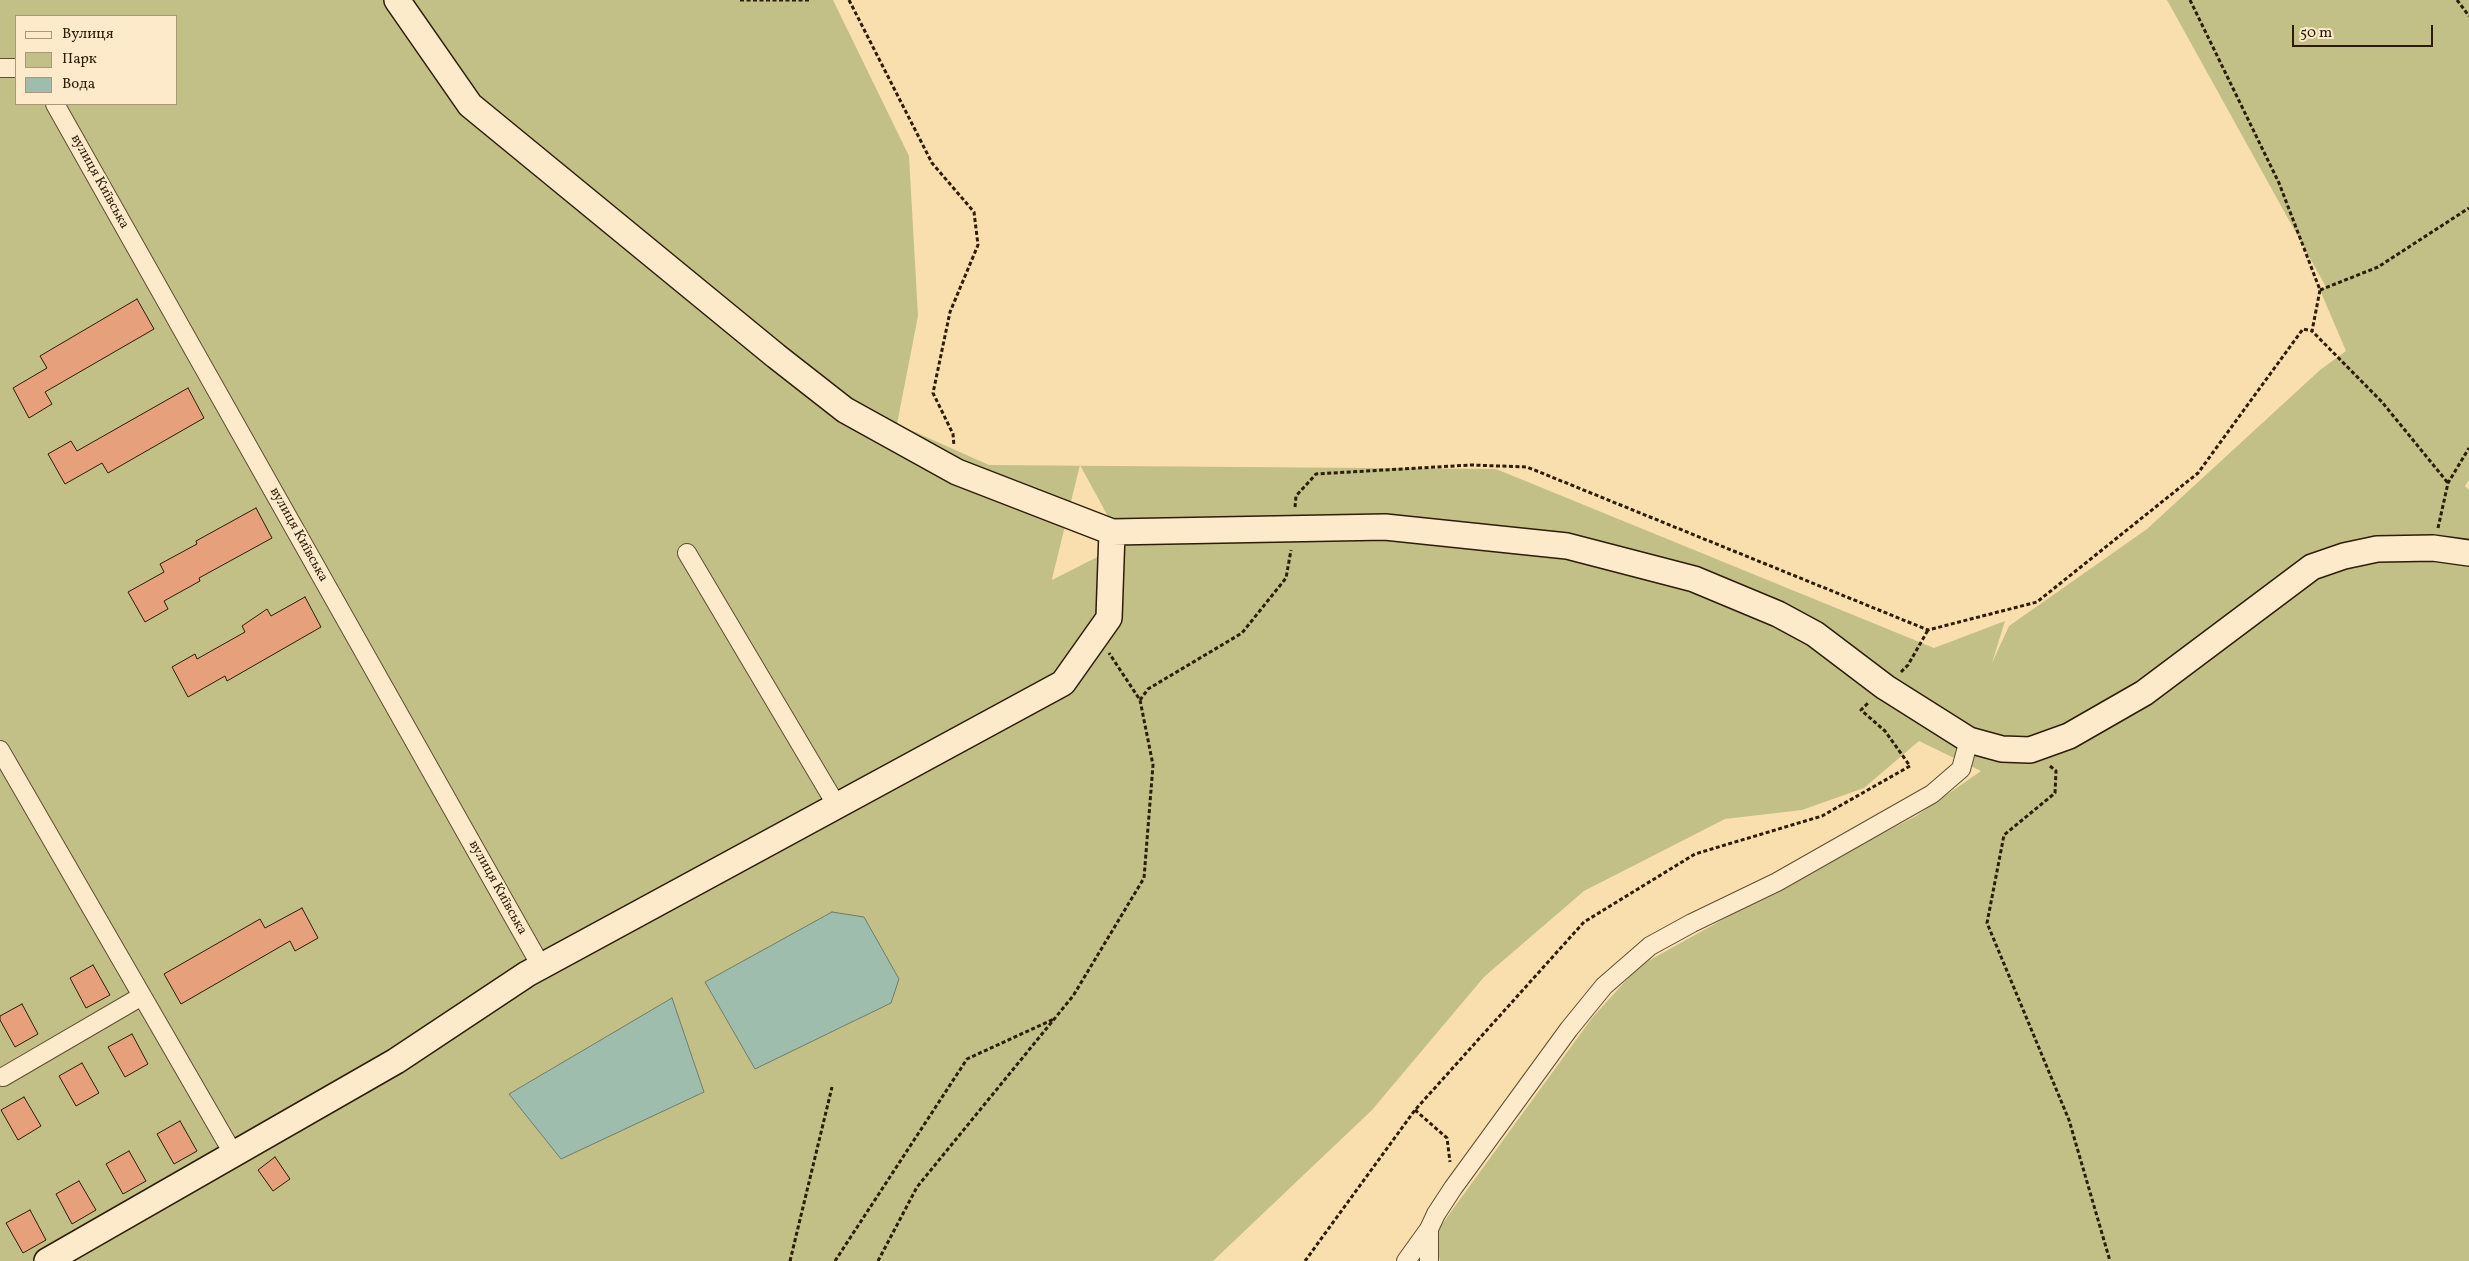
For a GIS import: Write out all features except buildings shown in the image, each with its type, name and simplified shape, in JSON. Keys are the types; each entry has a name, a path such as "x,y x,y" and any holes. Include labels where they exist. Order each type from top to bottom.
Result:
{"street":[{"path":"397,0 470,105 776,356 845,410 956,472 1112,532 1385,527 1567,546 1694,579 1778,614 1815,634 1885,687 1969,740 2002,749 2030,750 2069,736 2144,693 2312,567 2344,556 2377,549 2434,548 2469,553"},
{"path":"0,68 15,68"},
{"name":"вулиця Київська","path":"56,105 541,966"},
{"path":"47,1261 396,1061 541,966 1063,683 1109,618 1112,532"},
{"path":"686,553 837,806"},
{"path":"1406,1261 1429,1230 1436,1214 1453,1188 1569,1029 1610,980 1650,946 1692,923 1777,882 1932,794 1961,768 1969,740"},
{"path":"0,750 234,1155"},
{"path":"3,1077 142,996"},
{"path":"1429,1230 1429,1261"}],"path":[{"path":"740,0 810,0"},
{"path":"849,0 932,164 974,212 978,245 950,312 933,393 953,434 956,472"},
{"path":"2190,0 2279,183 2320,290 2312,330"},
{"path":"2458,0 2469,16"},
{"path":"2320,290 2378,267 2469,208"},
{"path":"1140,700 1148,688 1242,633 1286,578 1294,528 1296,496 1316,474 1471,465 1527,466 1928,630 2037,602 2198,473 2302,329 2312,330 2382,402 2448,483"},
{"path":"2434,548 2448,483 2469,448"},
{"path":"1305,1261 1415,1110 1584,922 1695,854 1822,816 1910,766 1885,731 1861,710 1908,666 1928,630"},
{"path":"878,1261 917,1188 1073,996 1144,878 1153,765 1140,700 1116,661 1096,636"},
{"path":"2030,750 2056,771 2054,793 2004,835 1987,923 2069,1120 2110,1261"},
{"path":"835,1261 967,1060 1055,1018"},
{"path":"790,1261 832,1088"},
{"path":"1415,1110 1447,1138 1453,1188"}],"green space":[{"path":"0,0 833,0 909,156 918,316 897,424 989,465 1496,469 1934,648 2005,621 1992,663 2009,626 2147,529 2320,370 2346,351 2320,290 2326,287 2167,0 2469,0 2469,480 2465,486 2469,490 2469,1261 1440,1261 1434,1235 1592,1018 1639,966 1823,864 1916,816 1981,771 1919,741 1864,788 1802,810 1725,819 1584,891 1484,977 1372,1110 1213,1261 0,1261","holes":["1080,466 1123,544 1052,580"]}],"water":[{"path":"832,912 864,917 899,979 891,1003 755,1069 705,982"},
{"path":"672,998 704,1092 561,1159 509,1094"}]}
